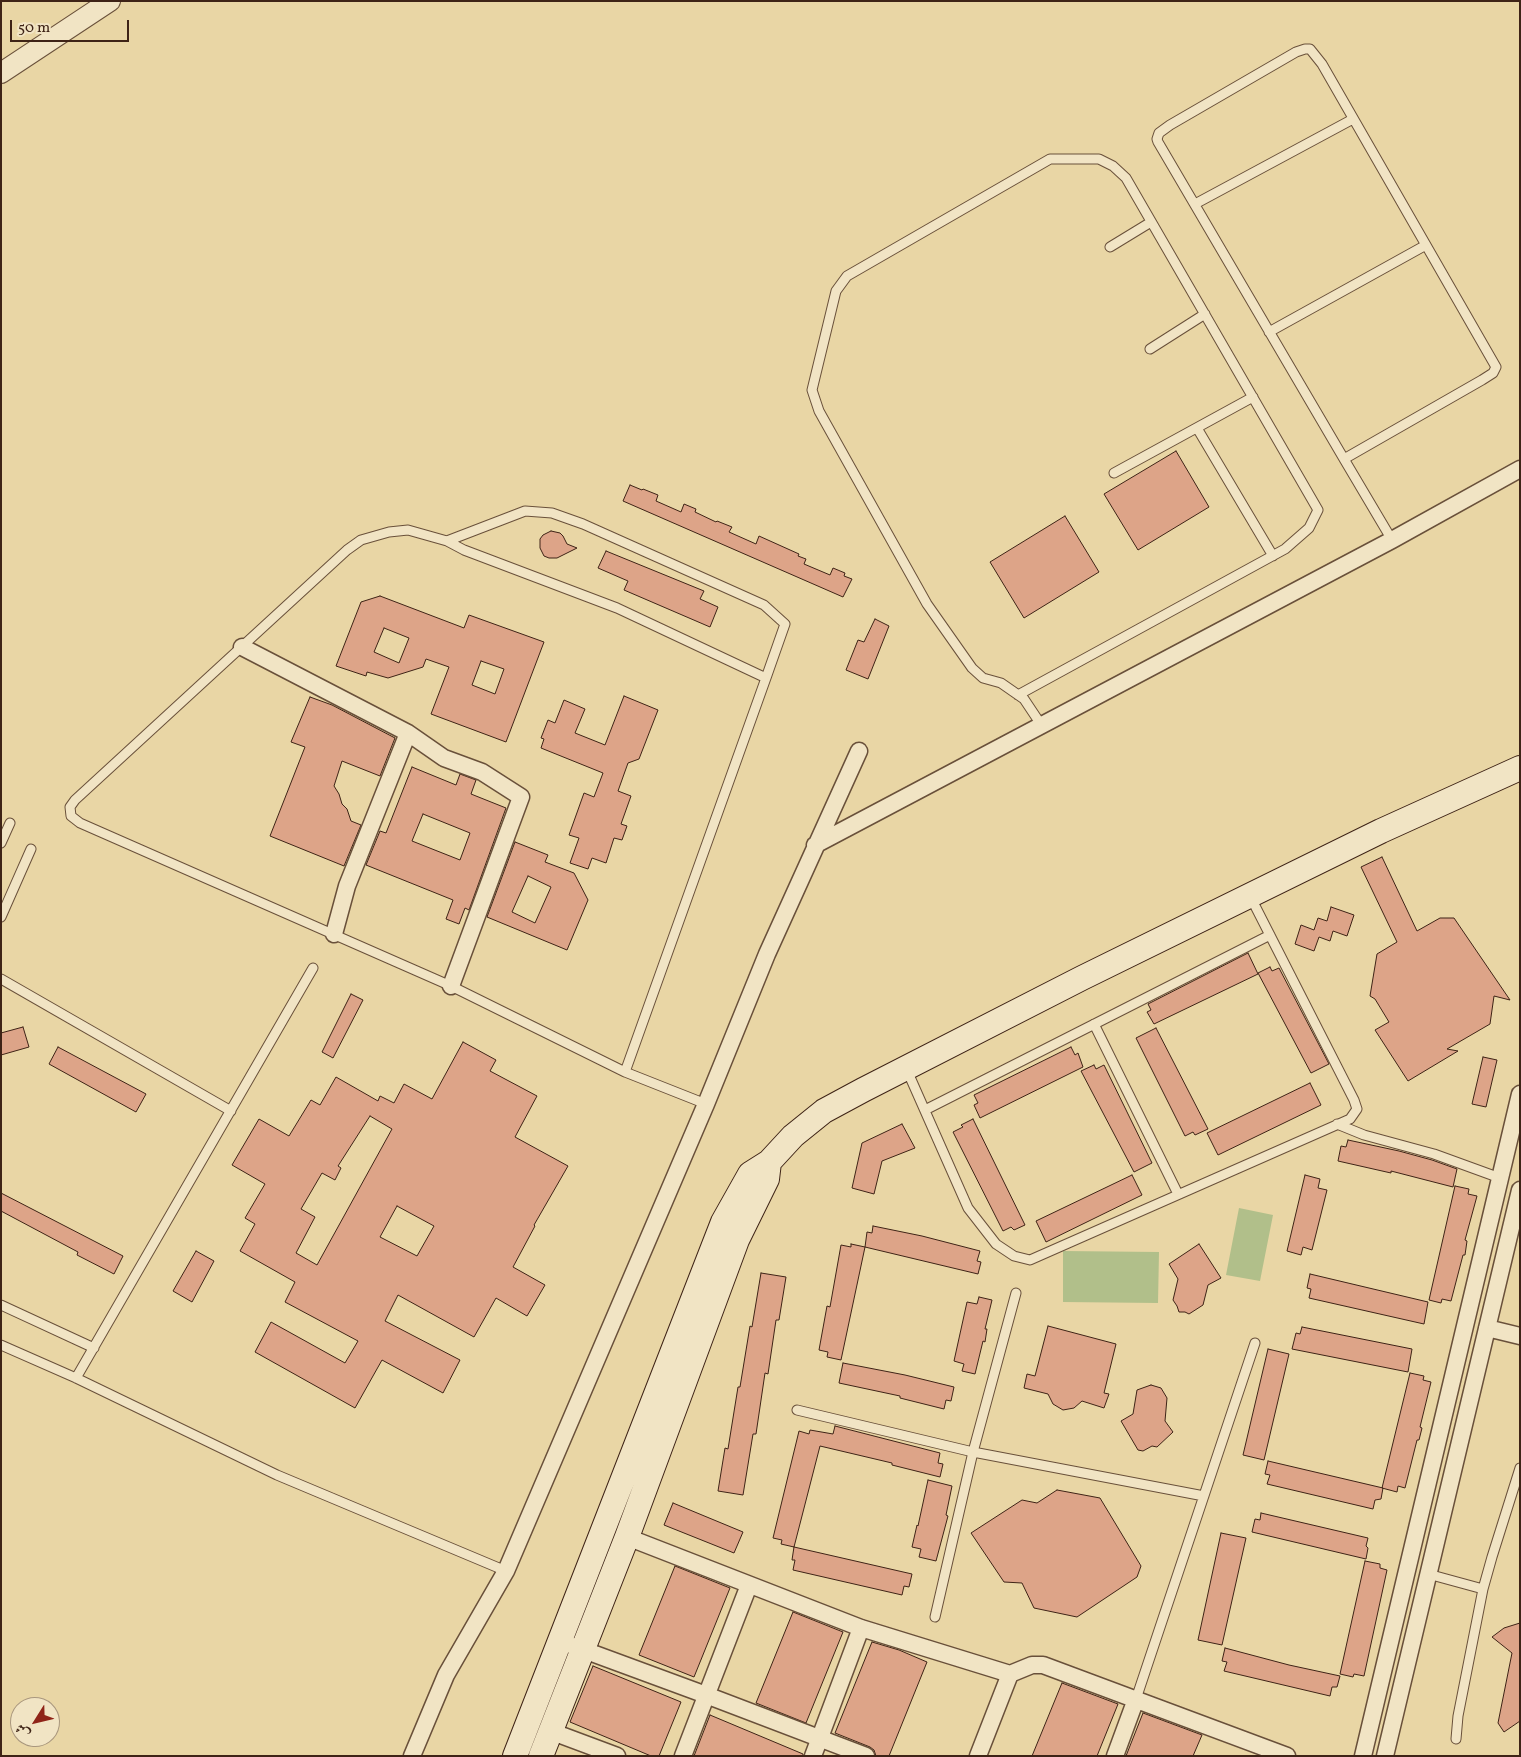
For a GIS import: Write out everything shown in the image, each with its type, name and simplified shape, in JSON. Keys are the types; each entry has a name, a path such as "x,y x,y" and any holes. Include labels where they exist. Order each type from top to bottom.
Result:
{"main road":[{"path":"515,1756 723,1222 750,1174 768,1162 793,1136 824,1110 1073,983 1382,831 1516,772"},
{"path":"541,1756 627,1537 737,1240 766,1179 768,1162"}],"street":[{"path":"1,73 110,1"},
{"path":"815,846 1392,540 1520,468"},
{"path":"242,647 408,733 444,758 482,772 521,797 451,986"},
{"path":"334,934 347,886 408,733"},
{"path":"412,1756 446,1676 506,1571 706,1104 767,954 859,751"},
{"path":"1362,1756 1520,1094"},
{"path":"1385,1756 1520,1190"},
{"path":"1487,1328 1520,1336"},
{"path":"627,1537 861,1628 1010,1674 1032,1665 1043,1665 1136,1699 1256,1751 1287,1756"},
{"path":"683,1756 749,1586"},
{"path":"812,1756 861,1628"},
{"path":"559,1641 706,1694 866,1756"},
{"path":"978,1756 1010,1674"},
{"path":"1115,1756 1136,1699"},
{"path":"550,1731 617,1756"}],"lane":[{"path":"1344,459 1482,380 1495,370 1495,365 1353,119 1310,49 1296,52 1170,125 1158,135 1158,142 1269,332 1344,459 1392,540"},
{"path":"1195,204 1353,119"},
{"path":"1018,695 1285,550 1309,528 1318,510 1126,178 1113,166 1099,159 1050,159 846,276 836,291 812,390 819,410 927,604 972,668 983,678 1001,683 1018,695 1024,699 1042,726"},
{"path":"1110,247 1151,222"},
{"path":"1269,332 1426,244"},
{"path":"1150,349 1205,314"},
{"path":"1114,473 1254,397"},
{"path":"1197,428 1273,556"},
{"path":"447,541 525,511 552,513 582,524 764,605 785,624 625,1072"},
{"path":"706,1104 625,1072 451,986 80,823 74,820 70,807 75,800 347,550 361,540 389,532 408,530 447,541 464,550 617,608 766,678"},
{"path":"1,843 10,823"},
{"path":"1,917 31,849"},
{"path":"906,1068 968,1208 996,1244 1014,1256 1030,1260 1350,1119 1357,1109 1250,896"},
{"path":"925,1110 1270,935"},
{"path":"76,1378 313,968"},
{"path":"1,979 231,1111"},
{"path":"1094,1024 1178,1194"},
{"path":"1337,1124 1364,1135 1434,1154 1500,1178"},
{"path":"935,1617 973,1452 1016,1293"},
{"path":"1,1305 94,1348"},
{"path":"1136,1699 1255,1343"},
{"path":"1,1345 76,1378 277,1475 506,1571"},
{"path":"797,1410 973,1452 1204,1496"},
{"path":"1456,1739 1458,1716 1483,1589 1520,1468"},
{"path":"1428,1574 1483,1589"}],"green space":[{"path":"1239,1208 1273,1215 1260,1281 1226,1275"},
{"path":"1063,1251 1159,1252 1158,1303 1063,1302"}],"building":[{"path":"1176,451 1209,507 1138,550 1104,494"},
{"path":"630,485 658,495 656,501 681,512 684,504 696,509 695,512 732,527 729,532 756,544 759,536 799,554 798,556 806,559 804,564 830,575 833,568 845,573 844,576 852,579 843,597 623,501"},
{"path":"1065,516 1099,572 1024,618 990,562"},
{"path":"551,531 560,533 567,544 577,548 557,558 544,556 540,548 540,539"},
{"path":"606,551 704,591 700,599 718,607 710,627 624,590 628,581 598,568"},
{"path":"380,596 464,628 469,615 544,642 506,742 431,714 449,667 426,659 423,667 388,678 367,672 366,676 336,666 361,602","holes":["384,628 409,638 399,663 374,652","481,661 504,669 495,694 472,685"]},
{"path":"875,619 889,626 868,679 846,670 858,640 864,642"},
{"path":"624,696 658,710 639,759 628,763 618,791 631,796 621,824 627,826 622,840 614,838 606,863 592,858 588,869 570,863 579,838 569,835 584,793 594,797 603,773 541,748 544,739 541,738 548,720 555,723 564,700 585,709 575,733 605,745"},
{"path":"310,697 332,705 395,738 380,776 342,761 334,786 342,804 347,809 351,821 361,825 344,866 270,836 305,747 291,742"},
{"path":"412,767 456,785 460,774 476,780 471,794 506,808 469,910 465,908 459,924 446,919 453,900 366,865 380,831 386,833","holes":["423,814 470,833 460,860 412,841"]},
{"path":"515,842 548,855 545,862 574,873 588,900 567,950 487,917","holes":["528,876 551,887 535,923 512,912"]},
{"path":"1382,857 1417,931 1440,918 1454,918 1510,1000 1494,996 1490,1024 1447,1049 1458,1051 1408,1081 1375,1030 1389,1022 1375,999 1370,996 1377,954 1397,942 1361,867"},
{"path":"1331,907 1354,915 1347,936 1333,931 1330,941 1319,937 1314,951 1295,944 1301,925 1314,930 1318,918 1327,921"},
{"path":"1248,953 1258,974 1154,1024 1147,1012 1151,1010 1148,1004"},
{"path":"1270,967 1272,971 1279,968 1329,1064 1311,1073 1258,973"},
{"path":"351,994 363,1000 333,1058 322,1052"},
{"path":"23,1027 29,1047 1,1055 1,1033"},
{"path":"1156,1028 1208,1129 1195,1135 1193,1132 1185,1136 1136,1038"},
{"path":"463,1042 496,1060 490,1071 537,1096 515,1137 568,1166 534,1225 513,1267 545,1285 527,1316 496,1298 474,1337 398,1295 385,1321 460,1360 443,1393 382,1360 355,1408 255,1352 271,1322 345,1363 358,1341 285,1302 295,1282 240,1251 255,1224 245,1218 265,1184 232,1165 259,1119 289,1136 311,1100 320,1105 336,1077 378,1101 380,1096 394,1103 404,1084 432,1099","holes":["370,1116 392,1129 317,1265 296,1253 315,1217 301,1209 322,1173 335,1180 341,1168 338,1166","397,1206 434,1226 417,1256 380,1237"]},
{"path":"58,1047 146,1094 136,1112 49,1064"},
{"path":"1071,1047 1075,1055 1078,1053 1083,1067 980,1118 974,1105 978,1103 974,1095"},
{"path":"1483,1057 1497,1060 1486,1107 1472,1104"},
{"path":"1094,1065 1096,1069 1104,1065 1152,1163 1134,1172 1081,1071"},
{"path":"1310,1083 1321,1105 1218,1155 1207,1133"},
{"path":"973,1119 1025,1225 1014,1230 1011,1227 1003,1231 953,1132 963,1127 961,1125"},
{"path":"902,1124 915,1148 882,1161 874,1194 852,1188 862,1143"},
{"path":"1348,1140 1399,1151 1457,1169 1453,1187 1391,1171 1391,1173 1338,1161 1341,1146 1346,1147"},
{"path":"1132,1175 1142,1195 1046,1242 1036,1221"},
{"path":"1305,1175 1320,1179 1318,1188 1327,1190 1312,1250 1303,1247 1301,1255 1287,1251"},
{"path":"1455,1186 1469,1189 1468,1194 1477,1196 1465,1240 1467,1241 1465,1255 1463,1255 1451,1301 1442,1299 1441,1303 1429,1300"},
{"path":"1,1193 123,1256 114,1274 77,1255 78,1252 1,1211"},
{"path":"873,1226 980,1251 977,1261 981,1262 978,1274 865,1247 867,1232 872,1233"},
{"path":"851,1244 865,1247 841,1360 827,1357 828,1352 819,1350 827,1306 830,1307 841,1245 851,1247"},
{"path":"1199,1244 1221,1278 1208,1285 1203,1305 1189,1314 1179,1312 1173,1300 1178,1279 1169,1264"},
{"path":"196,1251 214,1261 192,1302 173,1291"},
{"path":"761,1273 786,1277 779,1320 776,1320 768,1374 765,1373 756,1434 753,1434 743,1495 718,1491 725,1448 728,1449 738,1387 740,1387"},
{"path":"1310,1274 1428,1302 1424,1324 1309,1298 1311,1289 1307,1288"},
{"path":"979,1297 992,1300 985,1329 987,1329 985,1342 983,1341 975,1374 962,1371 964,1364 954,1361 967,1302 977,1304"},
{"path":"1048,1326 1116,1344 1104,1393 1109,1394 1104,1408 1082,1401 1074,1408 1063,1410 1053,1404 1048,1394 1024,1388 1027,1374 1035,1376"},
{"path":"1302,1327 1412,1349 1408,1372 1292,1349 1296,1333 1300,1334"},
{"path":"1268,1349 1289,1354 1264,1460 1243,1455"},
{"path":"843,1363 954,1387 951,1401 946,1400 944,1409 900,1398 900,1396 839,1383"},
{"path":"1410,1373 1424,1376 1423,1380 1431,1382 1420,1427 1422,1428 1419,1440 1417,1440 1405,1488 1398,1486 1397,1492 1382,1488"},
{"path":"1151,1385 1161,1388 1167,1398 1165,1421 1173,1432 1157,1447 1152,1446 1143,1451 1138,1450 1121,1421 1133,1414 1137,1390"},
{"path":"835,1426 940,1453 938,1463 943,1464 940,1477 892,1465 892,1463 820,1446 794,1547 781,1544 782,1540 773,1538 799,1431 809,1434 810,1430 833,1434"},
{"path":"1268,1461 1383,1488 1381,1499 1375,1500 1373,1509 1267,1484 1270,1475 1265,1474"},
{"path":"928,1480 952,1486 946,1515 948,1516 936,1561 919,1557 921,1549 912,1547"},
{"path":"1057,1490 1100,1498 1141,1566 1137,1577 1077,1617 1034,1608 1022,1583 1004,1582 971,1533 1022,1500 1037,1503"},
{"path":"673,1503 743,1532 734,1553 664,1525"},
{"path":"1261,1513 1368,1538 1366,1559 1252,1532 1255,1519 1260,1520"},
{"path":"1221,1533 1246,1538 1222,1645 1198,1640"},
{"path":"794,1547 912,1574 909,1587 904,1586 902,1595 793,1570 795,1560 792,1560"},
{"path":"1365,1561 1380,1564 1380,1568 1387,1570 1364,1676 1354,1674 1353,1677 1340,1674"},
{"path":"675,1566 730,1588 694,1677 639,1655"},
{"path":"793,1612 843,1632 806,1723 756,1703"},
{"path":"1520,1623 1520,1721 1504,1732 1498,1723 1512,1653 1492,1637 1504,1628"},
{"path":"872,1642 899,1650 927,1662 889,1756 876,1756 874,1750 870,1747 835,1733"},
{"path":"1225,1648 1340,1676 1337,1687 1332,1687 1330,1696 1224,1671 1227,1662 1222,1661"},
{"path":"593,1666 681,1702 659,1756 651,1756 570,1722"},
{"path":"1062,1683 1118,1704 1097,1756 1032,1756"},
{"path":"1143,1713 1202,1735 1193,1756 1126,1756"},
{"path":"710,1715 803,1754 803,1756 694,1756"}]}
